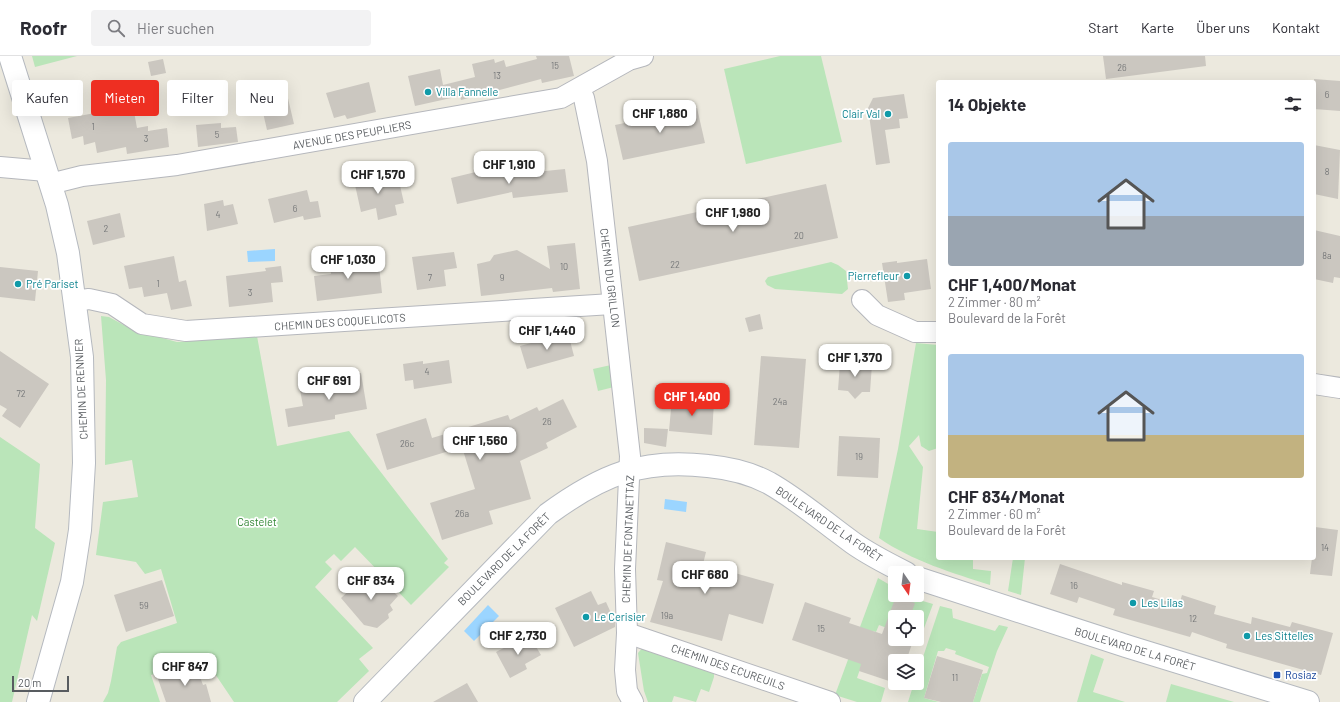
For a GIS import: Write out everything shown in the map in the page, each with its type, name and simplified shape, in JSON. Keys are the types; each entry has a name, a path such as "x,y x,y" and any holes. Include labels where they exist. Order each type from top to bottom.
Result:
{"street":[{"name":"CHEMIN DE RENNIER","path":"10,56 48,178 68,253 82,357 84,463 80,530 72,582 38,702"},
{"name":"AVENUE DES PEUPLIERS","path":"0,167 48,178 82,176 177,165 561,98 579,90 629,60 643,56"},
{"name":"CHEMIN DU GRILLON","path":"579,90 584,98 596,161 612,304 618,341 630,470"},
{"name":"CHEMIN DES COQUELICOTS","path":"74,301 89,299 112,304 142,324 186,331 612,304"},
{"path":"862,300 877,315 915,332 936,332"},
{"path":"1316,384 1340,388"},
{"name":"BOULEVARD DE LA FORÊT","path":"365,702 548,514 574,495 604,479 630,470 656,464 681,463 727,468 748,474 768,482 787,494 854,543 894,566"},
{"name":"CHEMIN DE FONTANETTAZ","path":"630,470 625,569 627,633 625,670 627,691 633,702"},
{"name":"BOULEVARD DE LA FORÊT","path":"924,580 1126,646 1308,702"},
{"name":"CHEMIN DES ECUREUILS","path":"627,633 830,702"}],"green space":[{"path":"32,56 77,56 35,67"},
{"path":"780,56 821,56 842,142 746,164 724,69"},
{"path":"831,262 846,271 848,289 842,294 775,289 767,285 765,281 768,277"},
{"name":"Castelet","path":"101,316 109,317 133,330 177,342 257,336 277,446 349,431 448,559 444,563 449,567 411,605 355,547 341,561 334,554 325,562 332,569 315,587 373,648 359,659 369,671 337,702 234,702 205,659 151,675 160,702 103,702 108,693 117,647 121,642 177,623 161,569 145,574 136,562 96,555 103,502 138,497 132,460 105,465 106,380"},
{"path":"916,343 936,345 936,449 929,451 921,446 919,435 909,446 923,467 917,529 936,532 936,560 973,560 973,569 991,571 990,585 919,560 879,538 898,449"},
{"path":"611,365 614,387 598,391 593,369"},
{"path":"0,437 40,464 35,528 55,543 37,621 32,615 12,702 0,702"},
{"path":"1013,560 1025,560 1021,595 1008,591"},
{"path":"878,578 888,584 888,602 924,601 933,604 924,628 924,610 888,610 888,628 879,625 876,632 873,631 857,678 885,688 881,702 857,702 835,695"},
{"path":"940,606 952,609 953,618 995,631 999,625 1008,627 997,651 980,702 973,702 982,674 987,673 989,667 955,654 956,651 946,648 944,651 938,651 924,698 939,702 908,702 912,690 924,690 924,654"},
{"path":"644,646 714,669 714,677 709,692 701,689 696,702 674,696 672,702 648,702 644,691 638,653"},
{"path":"1091,654 1104,659 1093,692 1125,702 1077,702"},
{"path":"1171,684 1234,702 1166,702"}],"water":[{"path":"275,249 275,261 248,262 247,251"},
{"path":"665,499 687,502 686,512 664,509"},
{"path":"488,605 499,616 474,641 464,631"}],"building":[{"path":"536,56 569,56 574,76 542,83 541,79 461,100 460,96 415,106 408,76 440,69 443,85 475,77 472,64 494,59 495,63 504,60 506,67 537,59"},
{"path":"1103,56 1205,56 1206,66 1106,79"},
{"path":"163,59 166,73 151,76 148,62"},
{"path":"1314,79 1340,81 1340,111 1316,109 1316,80"},
{"path":"369,82 376,112 347,119 345,115 334,118 326,93"},
{"name":"Clair Val","path":"904,94 908,118 899,119 900,128 885,130 890,163 876,165 868,108 873,98"},
{"path":"288,98 294,124 267,130 264,116 288,116"},
{"path":"697,108 705,143 623,160 615,125"},
{"path":"91,114 91,116 135,116 137,128 148,126 148,131 167,128 169,147 127,154 126,147 97,153 95,142 84,145 83,136 72,139 68,118"},
{"path":"221,123 221,128 236,127 238,142 198,147 196,125"},
{"path":"1316,145 1340,150 1338,199 1316,194"},
{"path":"565,169 568,192 513,198 512,192 457,204 451,178 484,170 485,177"},
{"path":"377,170 381,185 399,181 404,203 395,205 397,215 378,220 376,208 361,212 353,176"},
{"path":"826,184 838,238 639,281 628,227"},
{"path":"307,190 310,202 318,201 321,217 304,220 303,216 274,223 268,199"},
{"path":"223,200 224,206 233,204 238,224 207,231 204,204"},
{"path":"120,213 125,237 93,245 87,221"},
{"path":"1316,230 1340,236 1340,278 1334,277 1333,283 1316,279"},
{"path":"575,243 580,289 553,292 552,288 481,296 477,264 490,261 494,255 517,250 550,269 547,246"},
{"path":"454,252 457,268 444,270 446,286 417,290 412,257"},
{"path":"174,256 179,282 186,280 192,306 171,310 167,293 144,297 142,287 129,289 124,266"},
{"path":"366,258 367,267 379,265 382,293 317,301 314,276 331,274 329,262"},
{"name":"Pierrefleur","path":"927,259 931,289 904,293 905,300 888,302 882,263 897,261 897,263"},
{"path":"281,266 283,282 271,283 273,302 229,307 226,276 266,271 265,268"},
{"name":"Pré Pariset","path":"0,267 38,271 35,301 0,297"},
{"path":"760,314 763,329 749,332 745,318"},
{"path":"568,333 574,356 527,369 520,346"},
{"path":"0,351 49,384 20,428 2,416 7,409 0,405"},
{"path":"761,356 806,359 799,448 754,445"},
{"path":"449,360 452,383 414,389 413,380 405,381 403,364 423,361 423,364"},
{"path":"840,363 872,364 870,392 862,392 855,399 848,391 838,390"},
{"path":"361,373 367,409 335,415 335,419 288,427 285,409 303,406 300,390 324,385 323,380"},
{"path":"672,398 714,402 712,435 669,431"},
{"path":"563,399 577,427 546,443 548,448 520,461 531,499 489,511 493,524 442,540 430,503 475,489 462,447 387,470 376,434 426,418 432,438 508,415 510,420 537,407 539,411"},
{"path":"644,428 668,429 666,447 644,443"},
{"path":"839,436 880,438 878,478 837,476"},
{"path":"1316,527 1338,530 1332,576 1310,574 1312,560 1316,560"},
{"path":"666,542 706,552 703,564 774,584 763,624 729,614 722,641 650,622 663,581 657,580"},
{"path":"1060,564 1122,585 1122,582 1154,591 1152,597 1179,605 1182,595 1216,606 1214,614 1251,624 1252,617 1290,627 1292,622 1333,633 1321,675 1226,648 1227,644 1192,632 1190,637 1113,615 1115,609 1079,597 1077,603 1050,594"},
{"path":"370,571 398,596 390,605 393,610 388,614 389,618 377,628 364,625 341,598"},
{"path":"162,580 174,616 126,632 114,595"},
{"name":"Le Cerisier","path":"591,591 598,605 606,602 615,622 615,627 574,647 555,608"},
{"path":"805,602 851,618 849,623 882,634 888,618 888,646 911,646 908,654 888,654 888,681 859,671 861,664 792,640"},
{"path":"894,602 915,603 912,610 891,610"},
{"path":"529,635 541,655 525,664 527,669 510,678 496,652"},
{"path":"937,656 983,670 973,702 941,702 924,698"},
{"path":"196,666 203,685 206,684 211,702 166,702 158,679"},
{"path":"467,683 478,702 433,702"}],"place":[{"name":"Villa Fannelle","path":"428,92"},
{"name":"Clair Val","path":"888,114"},
{"name":"Pierrefleur","path":"907,276"},
{"name":"Pré Pariset","path":"18,284"},
{"name":"Les Lilas","path":"1133,603"},
{"name":"Le Cerisier","path":"586,617"},
{"name":"Les Sittelles","path":"1247,636"},
{"name":"Rosiaz","path":"1277,675"}]}
